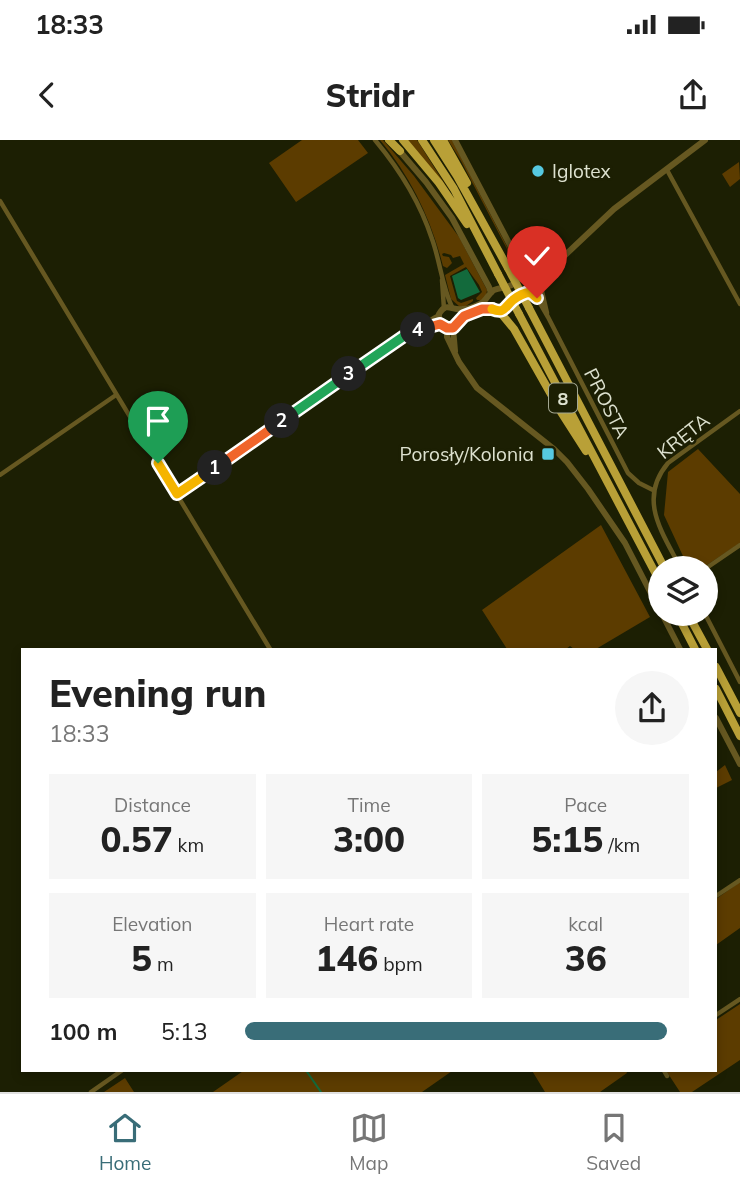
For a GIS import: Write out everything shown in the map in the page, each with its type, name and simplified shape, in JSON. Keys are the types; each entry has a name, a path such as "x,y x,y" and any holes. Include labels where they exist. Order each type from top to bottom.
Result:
{"highway":[{"path":"390,140 400,151"},
{"path":"403,140 439,183 488,256"},
{"name":"8","path":"422,140 454,189 648,559"},
{"name":"8","path":"434,140 484,221 658,556"},
{"path":"443,140 484,221"},
{"path":"495,310 514,329 561,412 608,483"},
{"path":"683,626 694,648"},
{"path":"695,626 706,648"},
{"path":"717,669 740,713"},
{"path":"717,691 740,736"}],"street":[{"path":"375,140 396,166 414,196 432,239 454,308 460,315 459,322"},
{"path":"455,140 524,274"},
{"path":"411,332 447,326 459,322 464,316 487,308 504,309 518,296 530,292 542,283 561,259 614,209 705,140"},
{"path":"400,151 452,218 485,278 488,305 495,310"},
{"path":"667,170 740,304"},
{"path":"0,201 269,648"},
{"path":"511,247 534,270 542,283"},
{"path":"177,494 441,312 468,308 484,301 489,295 513,285 524,274 561,259"},
{"path":"442,276 441,312 447,326 447,337 463,370 477,388 567,462 625,543 648,587"},
{"name":"PROSTA","path":"542,283 548,317"},
{"name":"PROSTA","path":"530,292 537,298 548,317 628,473 635,481 653,490"},
{"path":"0,475 116,394"},
{"name":"KRĘTA","path":"653,490 668,463 740,411"},
{"path":"653,490 653,511 675,556"},
{"path":"718,560 740,545"},
{"path":"668,626 679,648"},
{"path":"711,626 740,682"},
{"path":"717,720 740,764"},
{"path":"717,895 740,880"},
{"path":"717,1014 740,999"},
{"path":"91,1092 120,1072"},
{"path":"665,1072 667,1076"}],"shaded area":[{"path":"302,140 358,140 368,153 296,202 269,163"},
{"path":"380,140 383,140 414,176 459,237 487,290 486,297 482,300 476,298 482,292 466,267 450,276 457,301 473,301 460,307 451,299 445,275 464,264 460,256 453,258 444,253 443,256 449,257 452,263 447,268 443,266 419,199"},
{"path":"407,140 417,140 451,194 450,193"},
{"path":"448,140 452,140 519,272 461,161"},
{"path":"739,162 740,179 730,187 722,174"},
{"path":"467,269 480,292 461,300 458,298 452,276"},
{"path":"698,449 740,494 740,543 718,558 683,556 664,515 668,472"},
{"path":"601,525 648,613 648,618 598,648 506,648 482,610"},
{"path":"725,765 732,780 717,788 717,771"},
{"path":"740,882 740,928 717,944 717,898"},
{"path":"740,1004 740,1060 692,1092 680,1092 667,1072 717,1072 717,1019"},
{"path":"242,1072 451,1072 422,1092 213,1092"},
{"path":"533,1072 627,1073 600,1092 545,1092"},
{"path":"125,1078 134,1092 104,1092"}],"waterway":[{"path":"307,1072 321,1092"}],"place":[{"name":"Iglotex","path":"538,171"},
{"name":"Porosły/Kolonia","path":"548,454"}],"route":[{"path":"158,463 177,494 411,332 440,324 453,328 464,316 487,308 501,311 526,293 530,292 537,298"}]}
